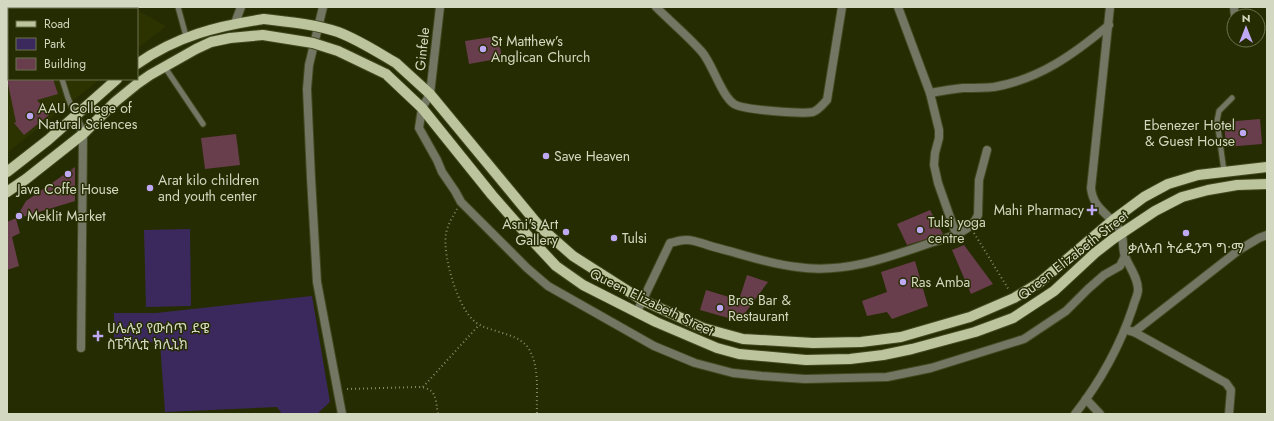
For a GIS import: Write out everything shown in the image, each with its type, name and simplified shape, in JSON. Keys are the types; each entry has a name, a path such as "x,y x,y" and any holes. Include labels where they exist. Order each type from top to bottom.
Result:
{"main road":[{"name":"Queen Elizabeth Street","path":"138,63 153,52 186,36 235,23 264,19 306,24 338,32 364,44 396,63 430,94 540,228 573,256 642,300 703,328 749,340 814,343 861,342 901,337 970,317 1014,298 1039,283 1113,220 1144,197 1168,184 1198,175 1267,167"},
{"name":"Queen Elizabeth Street","path":"7,192 83,134 115,102 136,84 164,66 211,42 230,38 263,35 313,43 338,51 386,74 422,108 492,195 556,266 583,285 656,322 717,348 739,354 806,360 850,359 883,356 975,332 1013,318 1054,291 1095,253 1154,211 1182,197 1208,190 1237,185 1267,184"},
{"path":"7,172 38,148 116,80"}],"street":[{"path":"235,23 241,7"},
{"path":"323,7 309,65 307,89 317,282 342,414"},
{"name":"Ginfele","path":"430,94 440,7"},
{"path":"656,7 703,53 728,98 734,104 743,108 777,112 813,112 821,107 827,100 842,7"},
{"path":"898,7 930,93 939,130 934,166 938,183 956,234"},
{"path":"1075,414 1086,399 1110,359 1125,330 1138,290 1132,270 1125,256 1122,234 1113,220 1098,207 1092,197 1091,188 1110,7"},
{"path":"930,93 994,86 1026,78 1056,65 1109,25"},
{"path":"430,94 422,108 418,128 437,160 442,172 461,202 527,268 548,286 654,346 695,363 733,373 805,379 887,377 931,368 1024,339 1066,311 1088,289 1104,276 1120,266 1125,256"},
{"path":"75,115 83,134 81,348"},
{"path":"637,312 670,243 686,240 771,262 815,269 839,268 875,262 956,234 970,227 978,215 979,180 987,150"},
{"path":"1134,332 1239,250 1259,238 1267,236"},
{"path":"1125,330 1134,332 1226,384 1232,390 1229,414"},
{"path":"1086,399 1100,414"}],"lane":[{"path":"178,7 186,36"},
{"path":"164,66 203,124"},
{"path":"62,80 75,115"},
{"path":"1224,171 1216,121 1219,111 1232,98"}],"path":[{"path":"461,202 446,233 446,254 450,275 462,304 471,319 479,325 523,342 530,350 535,364 537,414"},
{"path":"970,227 1014,298"},
{"path":"423,387 479,325"},
{"path":"338,389 428,388 434,393 438,414"}],"shaded area":[{"name":"AAU College of Natural Sciences","path":"7,7 134,8 8,8 8,80 99,80 7,153"},
{"path":"138,11 166,26 138,48"}],"green space":[{"path":"190,229 191,306 146,307 144,230"},
{"path":"312,296 330,402 317,414 282,414 277,407 165,412 160,342 114,343 114,313 156,313"}],"building":[{"name":"St Matthew’s Anglican Church","path":"498,36 502,58 469,64 465,41"},
{"path":"7,79 53,80 58,94 37,100 49,115 24,135 14,123 16,122"},
{"name":"Ebenezer Hotel & Guest House","path":"1260,119 1262,144 1226,147 1224,122"},
{"path":"236,134 240,165 205,169 201,138"},
{"path":"75,167 75,201 16,219 20,233 12,237 19,266 7,270 7,222 16,218 26,201"},
{"name":"Tulsi yoga centre","path":"930,210 943,234 907,245 897,224"},
{"path":"964,245 993,284 971,294 952,250"},
{"name":"Ras Amba","path":"915,261 928,306 892,319 887,312 867,316 862,301 887,292 881,272"},
{"path":"747,275 768,282 739,321 700,310 706,290 739,300"}],"place":[{"name":"St Matthew’s Anglican Church","path":"483,49"},
{"name":"AAU College of Natural Sciences","path":"30,116"},
{"name":"Ebenezer Hotel & Guest House","path":"1243,133"},
{"name":"Save Heaven","path":"546,156"},
{"name":"Java Coffe House","path":"68,174"},
{"name":"Arat kilo children and youth center","path":"150,188"},
{"name":"Mahi Pharmacy","path":"1092,210"},
{"name":"Meklit Market","path":"19,216"},
{"name":"Tulsi yoga centre","path":"920,230"},
{"name":"Asni's Art Gallery","path":"566,232"},
{"name":"ቃለአብ ትሬዲንግ ግ•ማ","path":"1186,233"},
{"name":"Tulsi","path":"614,238"},
{"name":"Ras Amba","path":"903,282"},
{"name":"Bros Bar & Restaurant","path":"720,308"},
{"name":"ሀሌሉያ የውስጥ ደዌ ስፔሻሊቲ ክሊኒክ","path":"98,336"}]}
